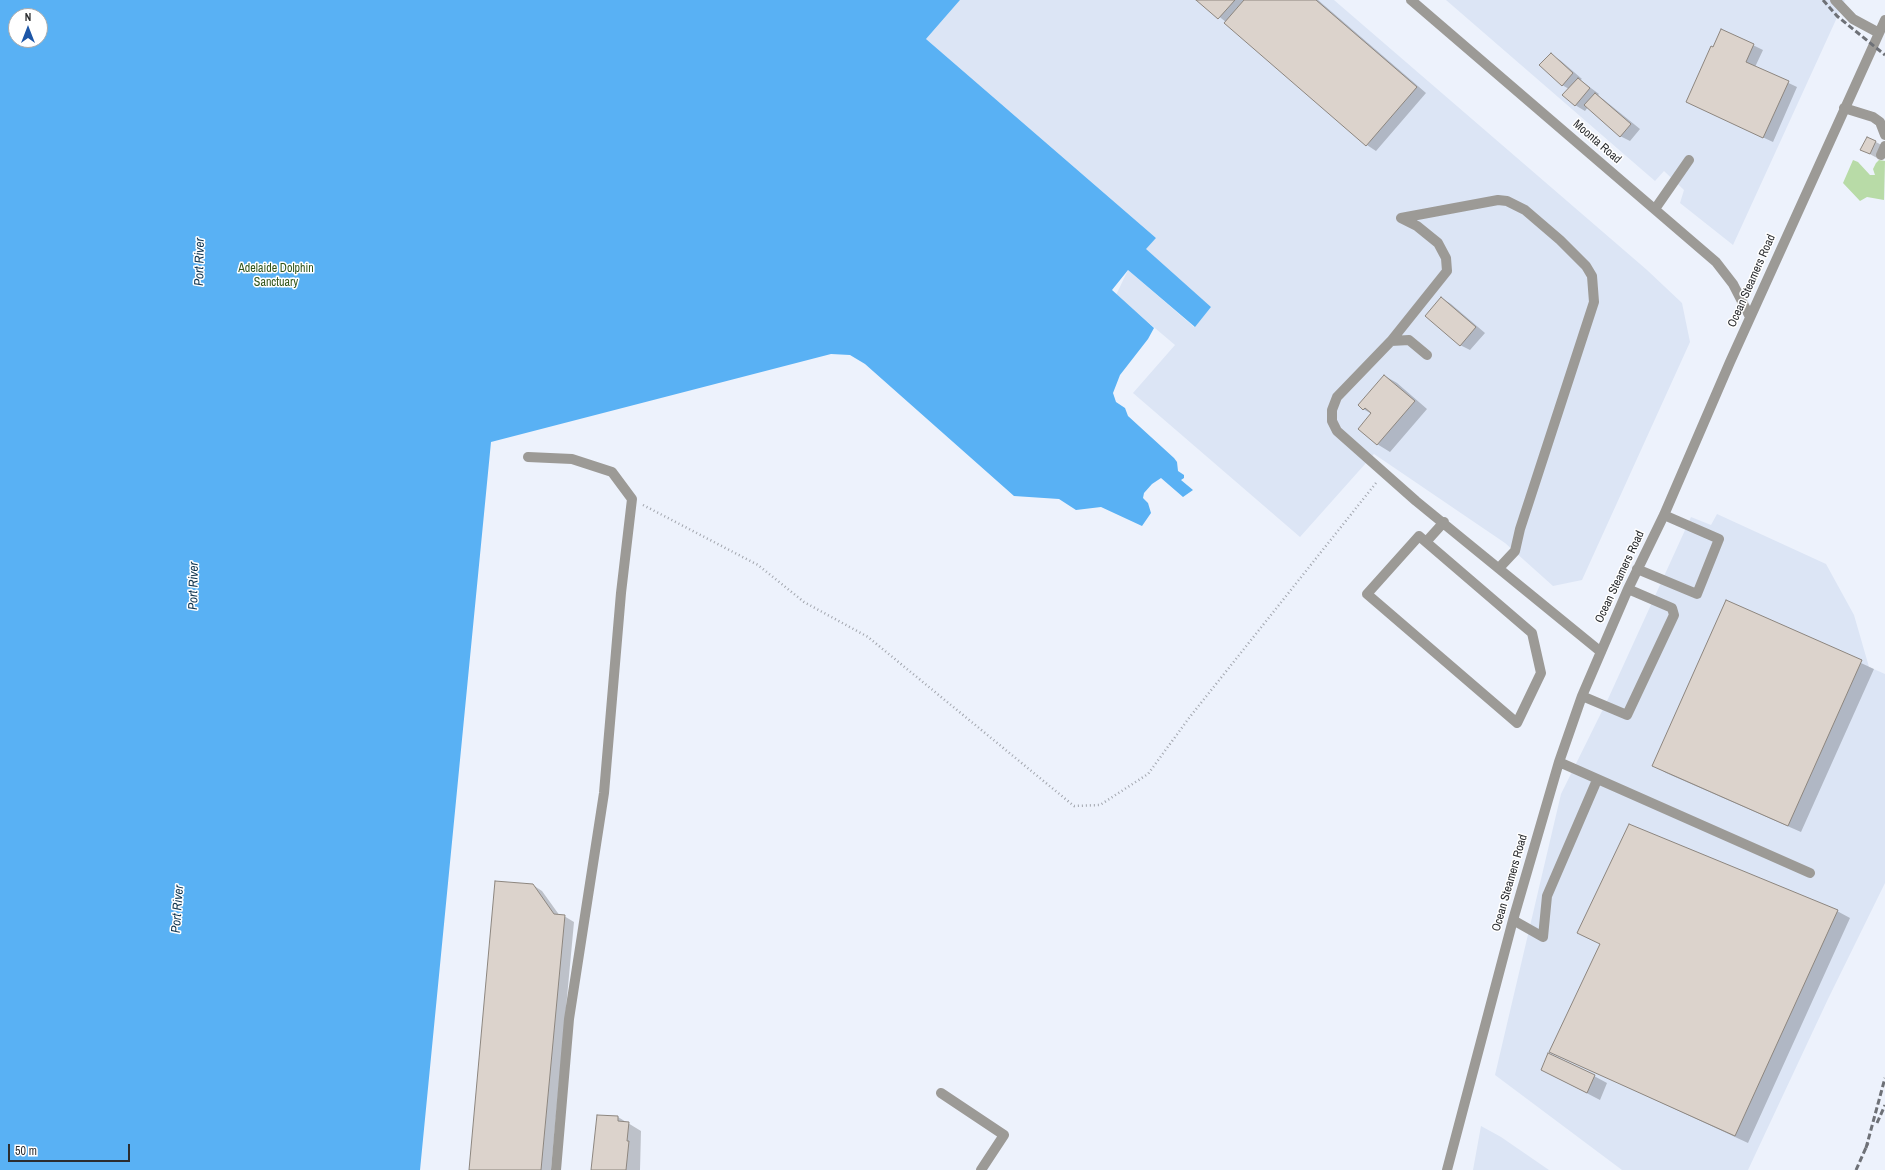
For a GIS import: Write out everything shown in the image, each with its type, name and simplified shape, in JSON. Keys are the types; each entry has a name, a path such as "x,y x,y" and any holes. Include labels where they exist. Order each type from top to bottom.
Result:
{"street":[{"name":"Moonta Road","path":"1411,0 1716,262 1733,284 1750,317"},
{"path":"1835,0 1854,19 1879,33"},
{"name":"Ocean Steamers Road","path":"1447,1170 1513,920 1559,762 1582,696 1628,589 1664,515 1750,317 1885,20"},
{"path":"1844,108 1873,117 1880,122 1885,135"},
{"path":"1655,209 1689,160"},
{"path":"1499,568 1515,552 1520,529 1594,302 1592,276 1586,266 1560,240 1525,210 1507,201 1498,200 1401,218 1417,226 1438,243 1446,258 1447,271 1391,341 1337,397 1332,410 1332,421 1337,431 1384,474 1601,652"},
{"path":"1391,341 1409,340 1427,356"},
{"path":"528,457 572,459 612,472 632,499 621,593 604,793 569,1019 556,1170"},
{"path":"1638,569 1697,594 1720,539 1664,515"},
{"path":"1426,542 1444,522"},
{"path":"1419,536 1426,542 1532,633 1540,673 1517,723 1367,594 1419,536"},
{"path":"1582,696 1627,715 1674,615 1672,608 1628,589"},
{"path":"1559,762 1810,873"},
{"path":"1513,920 1542,937 1547,896 1597,780"},
{"path":"941,1093 1004,1135 981,1170"}],"path":[{"path":"632,499 758,565 804,602 868,637 1074,806 1100,805 1148,774 1189,718 1384,474"}],"shaded area":[{"path":"960,0 1334,0 1647,270 1682,303 1690,342 1582,580 1553,586 1505,543 1374,454 1300,537 1133,393 1175,345 1116,295 1128,270 1194,327 1211,307 1145,249 1156,238 926,39"},
{"path":"1446,0 1845,0 1733,245 1680,203 1684,190 1664,171 1655,181"},
{"path":"1717,514 1826,564 1854,615 1869,667 1885,674 1885,883 1828,999 1748,1170 1622,1170 1495,1075 1561,794 1608,699 1691,517 1711,525"},
{"path":"1481,1126 1501,1137 1549,1170 1473,1170"}],"green space":[{"path":"1853,160 1858,162 1870,175 1875,175 1873,169 1879,160 1885,161 1884,200 1867,197 1860,201 1843,183"}],"water":[{"name":"Port River","path":"0,0 960,0 926,39 1156,238 1146,249 1211,307 1195,327 1128,270 1112,290 1154,328 1148,339 1120,375 1113,393 1116,402 1125,408 1128,416 1174,458 1177,462 1178,471 1184,475 1184,478 1181,480 1193,490 1183,497 1161,478 1152,484 1144,493 1143,498 1148,503 1151,513 1142,526 1101,507 1076,510 1059,499 1014,496 865,364 850,355 831,354 491,442 420,1170 0,1170"}],"building":[{"path":"1196,0 1235,0 1218,19"},
{"path":"1244,0 1316,0 1417,87 1366,146 1224,23"},
{"path":"1721,29 1754,44 1746,62 1789,81 1763,138 1686,102 1711,46 1713,47"},
{"path":"1551,53 1573,73 1562,86 1539,65"},
{"path":"1578,78 1590,88 1575,106 1562,95"},
{"path":"1595,93 1631,124 1620,137 1584,105"},
{"path":"1867,137 1876,141 1870,154 1860,150"},
{"path":"1441,297 1476,327 1460,346 1425,316"},
{"path":"1384,375 1415,401 1377,445 1358,429 1371,413 1365,408 1363,410 1358,405"},
{"path":"1726,600 1862,660 1788,826 1652,766"},
{"path":"1629,824 1838,910 1735,1136 1549,1052 1600,944 1577,933"},
{"path":"495,881 533,884 554,914 565,915 541,1170 469,1170"},
{"path":"1548,1053 1595,1075 1587,1093 1541,1070"},
{"path":"597,1115 618,1116 618,1121 629,1122 626,1170 591,1170"}],"railway":[{"path":"1823,0 1837,16 1885,55"},
{"path":"1866,1148 1885,1078"},
{"path":"1877,1123 1885,1105"},
{"path":"1856,1170 1868,1143"}],"park label":[{"name":"Adelaide Dolphin Sanctuary","path":"276,276"}]}
